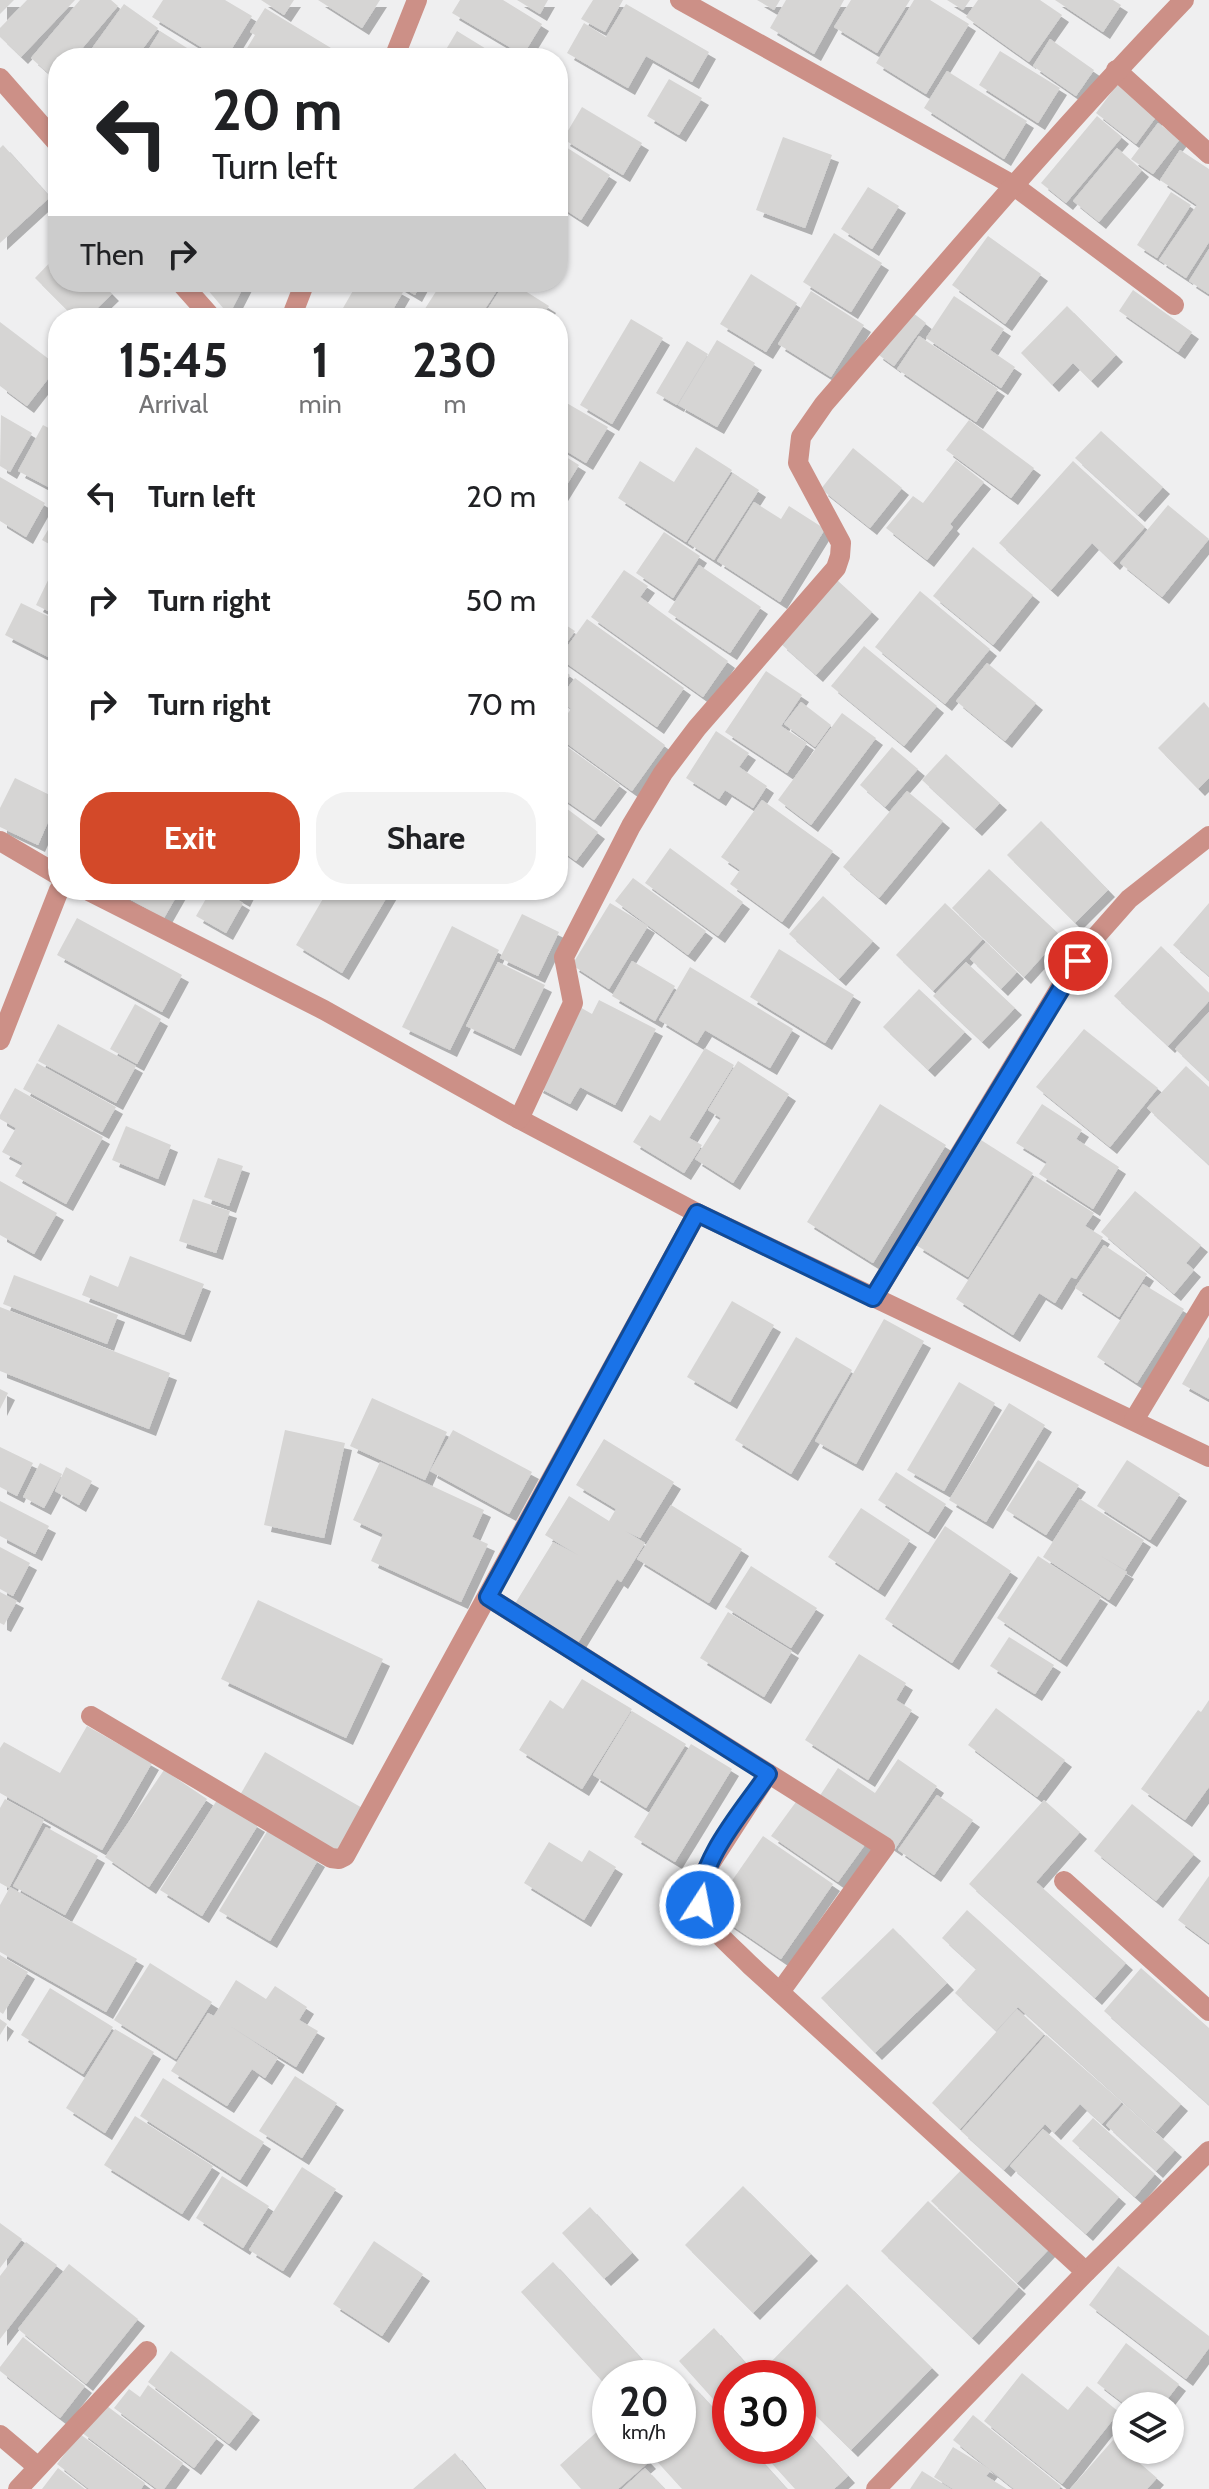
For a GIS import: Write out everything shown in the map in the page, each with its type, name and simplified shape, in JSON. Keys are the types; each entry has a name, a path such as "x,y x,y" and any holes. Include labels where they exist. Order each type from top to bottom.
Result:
{"street":[{"path":"398,48 417,0"},
{"path":"680,0 1013,185 1174,305"},
{"path":"519,1119 573,1003 564,957 631,826 663,773 697,728 836,568 841,543 798,463 801,437 824,404 1013,185 1116,70 1184,0"},
{"path":"1116,70 1209,154"},
{"path":"0,78 48,133"},
{"path":"189,292 203,308"},
{"path":"873,1298 1091,942 1129,899 1209,836"},
{"path":"0,841 48,869"},
{"path":"0,1040 55,900"},
{"path":"107,900 324,1010 519,1119 697,1213 1209,1457"},
{"path":"91,1716 331,1858 345,1856 697,1213"},
{"path":"1134,1420 1209,1296"},
{"path":"488,1597 885,1847 780,1992"},
{"path":"768,1774 711,1858 700,1891 700,1905 707,1921 780,1992 1086,2272"},
{"path":"1064,1881 1209,2011"},
{"path":"876,2489 1086,2272 1209,2151"},
{"path":"18,2489 147,2351"},
{"path":"0,2435 38,2467"}],"building":[{"path":"0,0 14,0 0,14"},
{"path":"27,0 75,0 21,57 0,37 0,28"},
{"path":"80,0 111,0 118,6 82,48 48,48 48,73 31,58"},
{"path":"163,0 225,0 252,16 232,48 203,48 152,17"},
{"path":"261,0 294,0 284,15"},
{"path":"318,0 380,0 362,28"},
{"path":"460,0 503,0 542,24 527,48 511,48 452,13"},
{"path":"517,0 548,0 540,14"},
{"path":"593,0 623,0 605,32 581,19"},
{"path":"757,0 780,0 774,10"},
{"path":"786,0 844,0 814,54 770,28"},
{"path":"851,0 910,0 877,53 834,27"},
{"path":"914,0 930,0 969,24 926,94 876,63"},
{"path":"947,0 970,0 963,10"},
{"path":"978,0 1040,0 1062,15 1029,62 966,17"},
{"path":"1055,0 1113,0 1121,5 1103,32"},
{"path":"124,4 158,28 143,48 92,48"},
{"path":"626,4 709,52 692,82 646,56 628,88 568,54 584,23 606,37"},
{"path":"265,8 331,48 247,48 255,35 250,32"},
{"path":"160,31 187,48 149,48"},
{"path":"457,31 485,48 447,48"},
{"path":"1050,39 1094,70 1076,96 1033,66"},
{"path":"1000,51 1060,88 1038,123 979,85"},
{"path":"947,71 1027,121 1004,159 924,108"},
{"path":"669,79 702,98 679,135 647,116"},
{"path":"1119,82 1159,113 1136,144 1096,113"},
{"path":"582,107 642,143 623,175 568,142 568,131"},
{"path":"1097,116 1122,137 1066,203 1041,183"},
{"path":"1158,123 1180,139 1153,174 1131,159"},
{"path":"783,137 832,155 805,228 756,210"},
{"path":"3,145 48,195 48,199 0,243 0,148"},
{"path":"568,148 610,175 581,220 568,212"},
{"path":"1117,148 1142,170 1099,222 1073,201"},
{"path":"1180,150 1209,169 1209,242 1186,278 1159,260 1197,205 1160,180"},
{"path":"868,187 899,206 872,249 841,229"},
{"path":"1171,192 1191,205 1157,258 1137,245"},
{"path":"834,233 882,263 851,312 803,282"},
{"path":"988,236 1041,274 1005,324 952,285"},
{"path":"1209,249 1209,294 1189,281"},
{"path":"48,264 48,291 35,278"},
{"path":"751,274 797,303 766,352 720,324"},
{"path":"1133,290 1192,332 1178,352 1119,311"},
{"path":"811,291 864,325 831,377 778,344"},
{"path":"49,292 112,294 97,308 65,308"},
{"path":"209,292 241,292 233,308 223,308"},
{"path":"352,292 403,292 394,308 343,308"},
{"path":"436,292 496,292 486,308 425,308"},
{"path":"499,292 527,292 549,306 548,308 488,308"},
{"path":"954,296 1004,329 990,350 1015,367 1001,388 926,338"},
{"path":"1067,306 1116,355 1091,381 1073,363 1052,385 1021,353"},
{"path":"908,309 926,323 894,366 876,353"},
{"path":"631,319 663,338 612,424 580,405"},
{"path":"0,322 48,358 48,379 27,406 0,386"},
{"path":"919,336 998,389 976,422 897,369"},
{"path":"717,340 755,363 717,427 678,405"},
{"path":"687,341 708,354 677,405 656,393"},
{"path":"568,404 608,427 586,463 568,452"},
{"path":"1,415 32,433 10,472 0,466"},
{"path":"969,420 1034,468 1011,498 946,450"},
{"path":"43,425 48,428 48,487 18,471"},
{"path":"1101,431 1163,487 1138,515 1075,458"},
{"path":"696,447 732,470 686,542 618,498 640,461 674,482"},
{"path":"853,448 902,488 870,528 821,489"},
{"path":"568,458 579,465 568,483"},
{"path":"956,460 984,482 950,524 953,527 927,560 886,528 913,496 923,503"},
{"path":"1073,461 1145,527 1113,563 1092,543 1051,590 999,543"},
{"path":"733,473 759,490 714,560 688,543"},
{"path":"0,477 45,503 26,537 0,521"},
{"path":"754,502 781,519 789,506 825,529 780,602 717,561"},
{"path":"1168,505 1209,539 1162,597 1120,563"},
{"path":"48,530 48,543 42,540"},
{"path":"664,532 700,556 673,598 636,573"},
{"path":"973,547 1033,595 993,645 933,596"},
{"path":"699,565 761,607 730,653 668,612"},
{"path":"624,570 648,586 640,597 728,661 703,697 591,617"},
{"path":"48,580 48,611 36,605"},
{"path":"837,580 872,612 816,675 780,643"},
{"path":"920,591 990,649 945,704 875,647"},
{"path":"21,603 48,616 48,657 5,635"},
{"path":"587,619 684,688 657,727 568,664 568,645"},
{"path":"568,626 575,631 568,641"},
{"path":"864,646 937,706 904,746 831,686"},
{"path":"987,663 1036,703 1005,741 956,701"},
{"path":"766,671 802,695 781,726 807,743 787,773 725,732"},
{"path":"575,678 665,745 632,791 568,744 568,713 571,709 568,706 568,687"},
{"path":"801,702 831,725 815,747 784,724"},
{"path":"1204,702 1209,708 1209,778 1198,789 1158,748"},
{"path":"842,713 876,738 811,825 778,800"},
{"path":"716,731 749,753 739,767 767,786 753,808 725,790 719,799 686,778"},
{"path":"568,747 620,785 594,820 568,802"},
{"path":"892,747 918,769 885,807 860,785"},
{"path":"946,754 1000,803 975,829 922,780"},
{"path":"15,778 48,794 48,822 38,845 0,827 0,808"},
{"path":"907,791 943,821 879,898 843,867"},
{"path":"762,800 833,851 782,922 730,884 740,870 721,857"},
{"path":"568,810 598,832 576,861 568,855"},
{"path":"1041,821 1108,890 1075,923 1007,855"},
{"path":"670,848 743,902 718,936 645,883"},
{"path":"989,869 1061,936 1024,977 952,908"},
{"path":"633,878 706,931 688,955 615,901"},
{"path":"823,896 873,941 839,979 789,934"},
{"path":"131,900 174,900 164,918"},
{"path":"205,900 238,900 243,903 226,933 196,916"},
{"path":"322,900 385,900 342,973 296,945"},
{"path":"610,903 648,926 609,989 572,965"},
{"path":"945,903 983,939 933,991 896,955"},
{"path":"1209,903 1209,976 1173,945"},
{"path":"522,914 559,932 538,976 500,958"},
{"path":"77,918 182,975 162,1012 57,955"},
{"path":"452,926 499,950 450,1050 402,1027"},
{"path":"986,942 1017,972 1001,989 970,959"},
{"path":"1161,946 1209,993 1209,1001 1168,1046 1114,996"},
{"path":"779,949 854,995 825,1043 750,997"},
{"path":"632,961 675,986 655,1021 612,996"},
{"path":"498,962 545,985 514,1049 466,1026"},
{"path":"966,962 1015,1008 982,1042 933,996"},
{"path":"690,967 793,1029 770,1068 705,1030 697,1043 659,1020"},
{"path":"919,989 965,1032 928,1070 883,1027"},
{"path":"599,1000 656,1029 615,1105 580,1087 570,1104 536,1086 578,1006 592,1014"},
{"path":"135,1004 161,1019 137,1064 110,1049"},
{"path":"1209,1012 1209,1081 1175,1049"},
{"path":"58,1024 136,1066 116,1103 38,1061"},
{"path":"1084,1029 1158,1088 1110,1147 1036,1087"},
{"path":"705,1048 734,1065 689,1138 702,1145 684,1173 633,1142 650,1115 660,1121"},
{"path":"738,1061 789,1094 733,1183 695,1159 721,1118 708,1110"},
{"path":"37,1063 116,1107 102,1132 23,1089"},
{"path":"1186,1066 1209,1087 1209,1165 1147,1108"},
{"path":"15,1088 103,1137 66,1204 15,1176 23,1163 2,1152 16,1128 0,1119 0,1115"},
{"path":"880,1104 946,1145 873,1263 807,1222"},
{"path":"1042,1104 1082,1130 1076,1139 1119,1167 1093,1209 1039,1174 1047,1162 1016,1143"},
{"path":"126,1126 171,1145 158,1179 112,1160"},
{"path":"981,1140 1033,1173 968,1277 916,1245"},
{"path":"218,1158 243,1166 229,1206 204,1197"},
{"path":"1035,1176 1094,1213 1085,1226 1103,1237 1076,1279 1071,1277 1055,1303 1039,1293 1013,1335 956,1299"},
{"path":"0,1181 57,1213 34,1254 0,1235"},
{"path":"1135,1191 1201,1245 1186,1263 1194,1270 1174,1294 1101,1232"},
{"path":"193,1199 230,1211 216,1253 179,1241"},
{"path":"1104,1245 1147,1274 1119,1317 1075,1288"},
{"path":"130,1256 204,1284 184,1335 82,1295 90,1275 118,1287"},
{"path":"14,1275 118,1315 107,1344 3,1304"},
{"path":"1143,1284 1184,1309 1137,1383 1097,1357"},
{"path":"732,1301 774,1325 730,1402 687,1377"},
{"path":"0,1307 170,1373 149,1429 0,1371"},
{"path":"884,1319 924,1341 856,1464 815,1441"},
{"path":"796,1337 852,1370 791,1474 735,1440"},
{"path":"1209,1337 1209,1399 1182,1384"},
{"path":"959,1382 995,1403 944,1491 907,1470"},
{"path":"0,1389 8,1393 0,1409"},
{"path":"372,1398 447,1432 425,1480 350,1446"},
{"path":"1009,1403 1045,1425 986,1522 949,1500"},
{"path":"285,1430 345,1443 324,1538 264,1525"},
{"path":"453,1430 532,1472 509,1514 430,1471"},
{"path":"604,1439 674,1482 640,1538 625,1531 645,1543 621,1582 617,1579 576,1646 513,1607 553,1542 578,1555 545,1535 569,1496 609,1521 616,1509 576,1485"},
{"path":"0,1447 33,1463 17,1496 0,1487"},
{"path":"1038,1460 1079,1485 1046,1535 1006,1510"},
{"path":"1127,1460 1180,1494 1150,1540 1097,1506"},
{"path":"380,1462 484,1510 472,1537 488,1544 461,1602 371,1561 383,1534 353,1520"},
{"path":"40,1463 62,1474 44,1508 23,1497"},
{"path":"66,1467 92,1481 79,1505 55,1491"},
{"path":"896,1472 946,1504 928,1532 878,1500"},
{"path":"1080,1499 1144,1540 1125,1570 1099,1555 1127,1572 1109,1600 1043,1557"},
{"path":"0,1501 49,1526 35,1554 0,1536"},
{"path":"671,1505 742,1549 709,1603 637,1559"},
{"path":"861,1508 910,1540 878,1590 828,1557"},
{"path":"945,1526 1011,1571 952,1663 885,1619"},
{"path":"0,1547 30,1563 13,1596 0,1589"},
{"path":"1038,1556 1101,1597 1060,1660 997,1618"},
{"path":"751,1566 817,1608 791,1648 725,1607"},
{"path":"0,1592 17,1601 4,1625 0,1623"},
{"path":"258,1600 383,1659 346,1738 221,1679"},
{"path":"728,1612 792,1651 764,1697 700,1658"},
{"path":"1009,1637 1054,1665 1035,1694 990,1666"},
{"path":"859,1654 906,1683 896,1700 912,1710 868,1780 805,1740"},
{"path":"582,1679 632,1709 582,1789 519,1750 550,1700 563,1709"},
{"path":"1209,1700 1209,1787 1185,1820 1141,1789 1198,1710 1201,1712"},
{"path":"996,1708 1065,1760 1037,1797 968,1745"},
{"path":"632,1711 686,1744 646,1808 593,1775"},
{"path":"87,1726 152,1763 102,1850 0,1793 0,1748 4,1742 60,1773"},
{"path":"691,1744 732,1769 675,1862 634,1837"},
{"path":"265,1752 364,1809 339,1853 240,1795"},
{"path":"898,1759 937,1786 895,1849 819,1797 838,1768 875,1793"},
{"path":"164,1770 207,1799 149,1887 105,1857"},
{"path":"801,1795 867,1842 838,1882 771,1836"},
{"path":"937,1795 973,1820 934,1875 898,1850"},
{"path":"5,1799 44,1820 9,1888 0,1883 0,1808"},
{"path":"217,1800 258,1825 202,1916 160,1890"},
{"path":"1044,1800 1080,1832 1036,1882 1126,1963 1095,1998 969,1884"},
{"path":"1132,1804 1194,1854 1156,1901 1094,1851"},
{"path":"46,1827 98,1856 65,1915 13,1886"},
{"path":"268,1830 318,1860 270,1941 219,1911"},
{"path":"763,1836 833,1884 781,1959 711,1911"},
{"path":"549,1842 582,1862 589,1850 616,1867 584,1920 524,1883"},
{"path":"1209,1876 1209,1943 1178,1920"},
{"path":"10,1887 137,1959 106,2012 0,1952 0,1905"},
{"path":"967,1910 1181,2104 1156,2132 1018,2007 996,2031 955,1993 976,1969 942,1938"},
{"path":"893,1928 947,1983 875,2053 821,1998"},
{"path":"0,1955 28,1972 3,2014 0,2012"},
{"path":"150,1963 212,2002 176,2059 114,2020"},
{"path":"1141,1968 1209,2028 1209,2105 1104,2011"},
{"path":"236,1980 266,1999 275,1986 307,2007 299,2020 318,2031 296,2067 230,2026 278,2058 265,2078 252,2069 227,2106 171,2071 208,2013 214,2016"},
{"path":"50,1988 113,2027 83,2074 21,2035"},
{"path":"1017,2009 1044,2034 960,2129 932,2103"},
{"path":"0,2019 7,2024 0,2035"},
{"path":"115,2029 154,2052 105,2133 66,2108"},
{"path":"1046,2035 1122,2102 1102,2124 1080,2104 1054,2133 1045,2124 1004,2170 961,2131"},
{"path":"295,2076 337,2103 302,2158 259,2131"},
{"path":"163,2078 264,2142 240,2180 140,2116"},
{"path":"1124,2104 1175,2150 1156,2171 1106,2125"},
{"path":"135,2116 213,2166 182,2214 104,2165"},
{"path":"1093,2118 1155,2174 1135,2197 1072,2141"},
{"path":"1043,2129 1119,2197 1086,2234 1010,2166"},
{"path":"966,2165 1052,2246 1017,2283 931,2201"},
{"path":"302,2167 336,2189 283,2271 249,2250"},
{"path":"222,2176 269,2206 243,2248 196,2218"},
{"path":"743,2186 811,2254 753,2313 685,2245"},
{"path":"928,2201 1019,2287 972,2338 881,2251"},
{"path":"590,2207 632,2253 604,2279 562,2233"},
{"path":"0,2223 22,2239 0,2268"},
{"path":"374,2241 423,2274 382,2336 333,2304"},
{"path":"26,2242 57,2265 0,2339 0,2276"},
{"path":"553,2262 643,2360 592,2360 592,2370 521,2292"},
{"path":"69,2264 138,2319 86,2384 18,2329"},
{"path":"1118,2266 1209,2336 1209,2348 1186,2379 1089,2305"},
{"path":"847,2284 932,2368 851,2450 816,2416 816,2360 773,2360"},
{"path":"714,2328 743,2360 712,2360 712,2398 696,2380 696,2360 680,2360"},
{"path":"23,2337 85,2386 60,2418 0,2371"},
{"path":"1126,2343 1179,2384 1173,2392 1112,2392 1112,2394 1097,2383"},
{"path":"171,2351 253,2413 229,2444 148,2382"},
{"path":"1022,2373 1068,2410 1087,2386 1112,2406 1112,2421 1062,2484 984,2421"},
{"path":"148,2385 217,2438 194,2468 114,2408 129,2389 140,2397"},
{"path":"696,2389 712,2407 712,2464 764,2464 787,2489 682,2489 659,2464 696,2464"},
{"path":"103,2403 183,2463 164,2489 157,2489 81,2432"},
{"path":"973,2415 1061,2486 1059,2489 1014,2489 953,2440"},
{"path":"80,2434 145,2483 141,2489 89,2489 57,2464"},
{"path":"592,2436 592,2464 647,2464 618,2489 581,2489 560,2465"},
{"path":"816,2441 848,2476 834,2489 795,2489 772,2464 816,2464"},
{"path":"1112,2441 1112,2464 1141,2464 1157,2478 1147,2489 1070,2489"},
{"path":"953,2447 991,2470 986,2476 1007,2489 953,2489 934,2477"},
{"path":"455,2453 485,2489 413,2489"},
{"path":"58,2468 85,2489 42,2489"},
{"path":"645,2468 665,2489 622,2489"},
{"path":"922,2471 935,2479 951,2489 910,2489"}],"route":[{"path":"700,1905 704,1873 711,1858 768,1774 488,1597 697,1213 873,1298 1078,961"}]}
